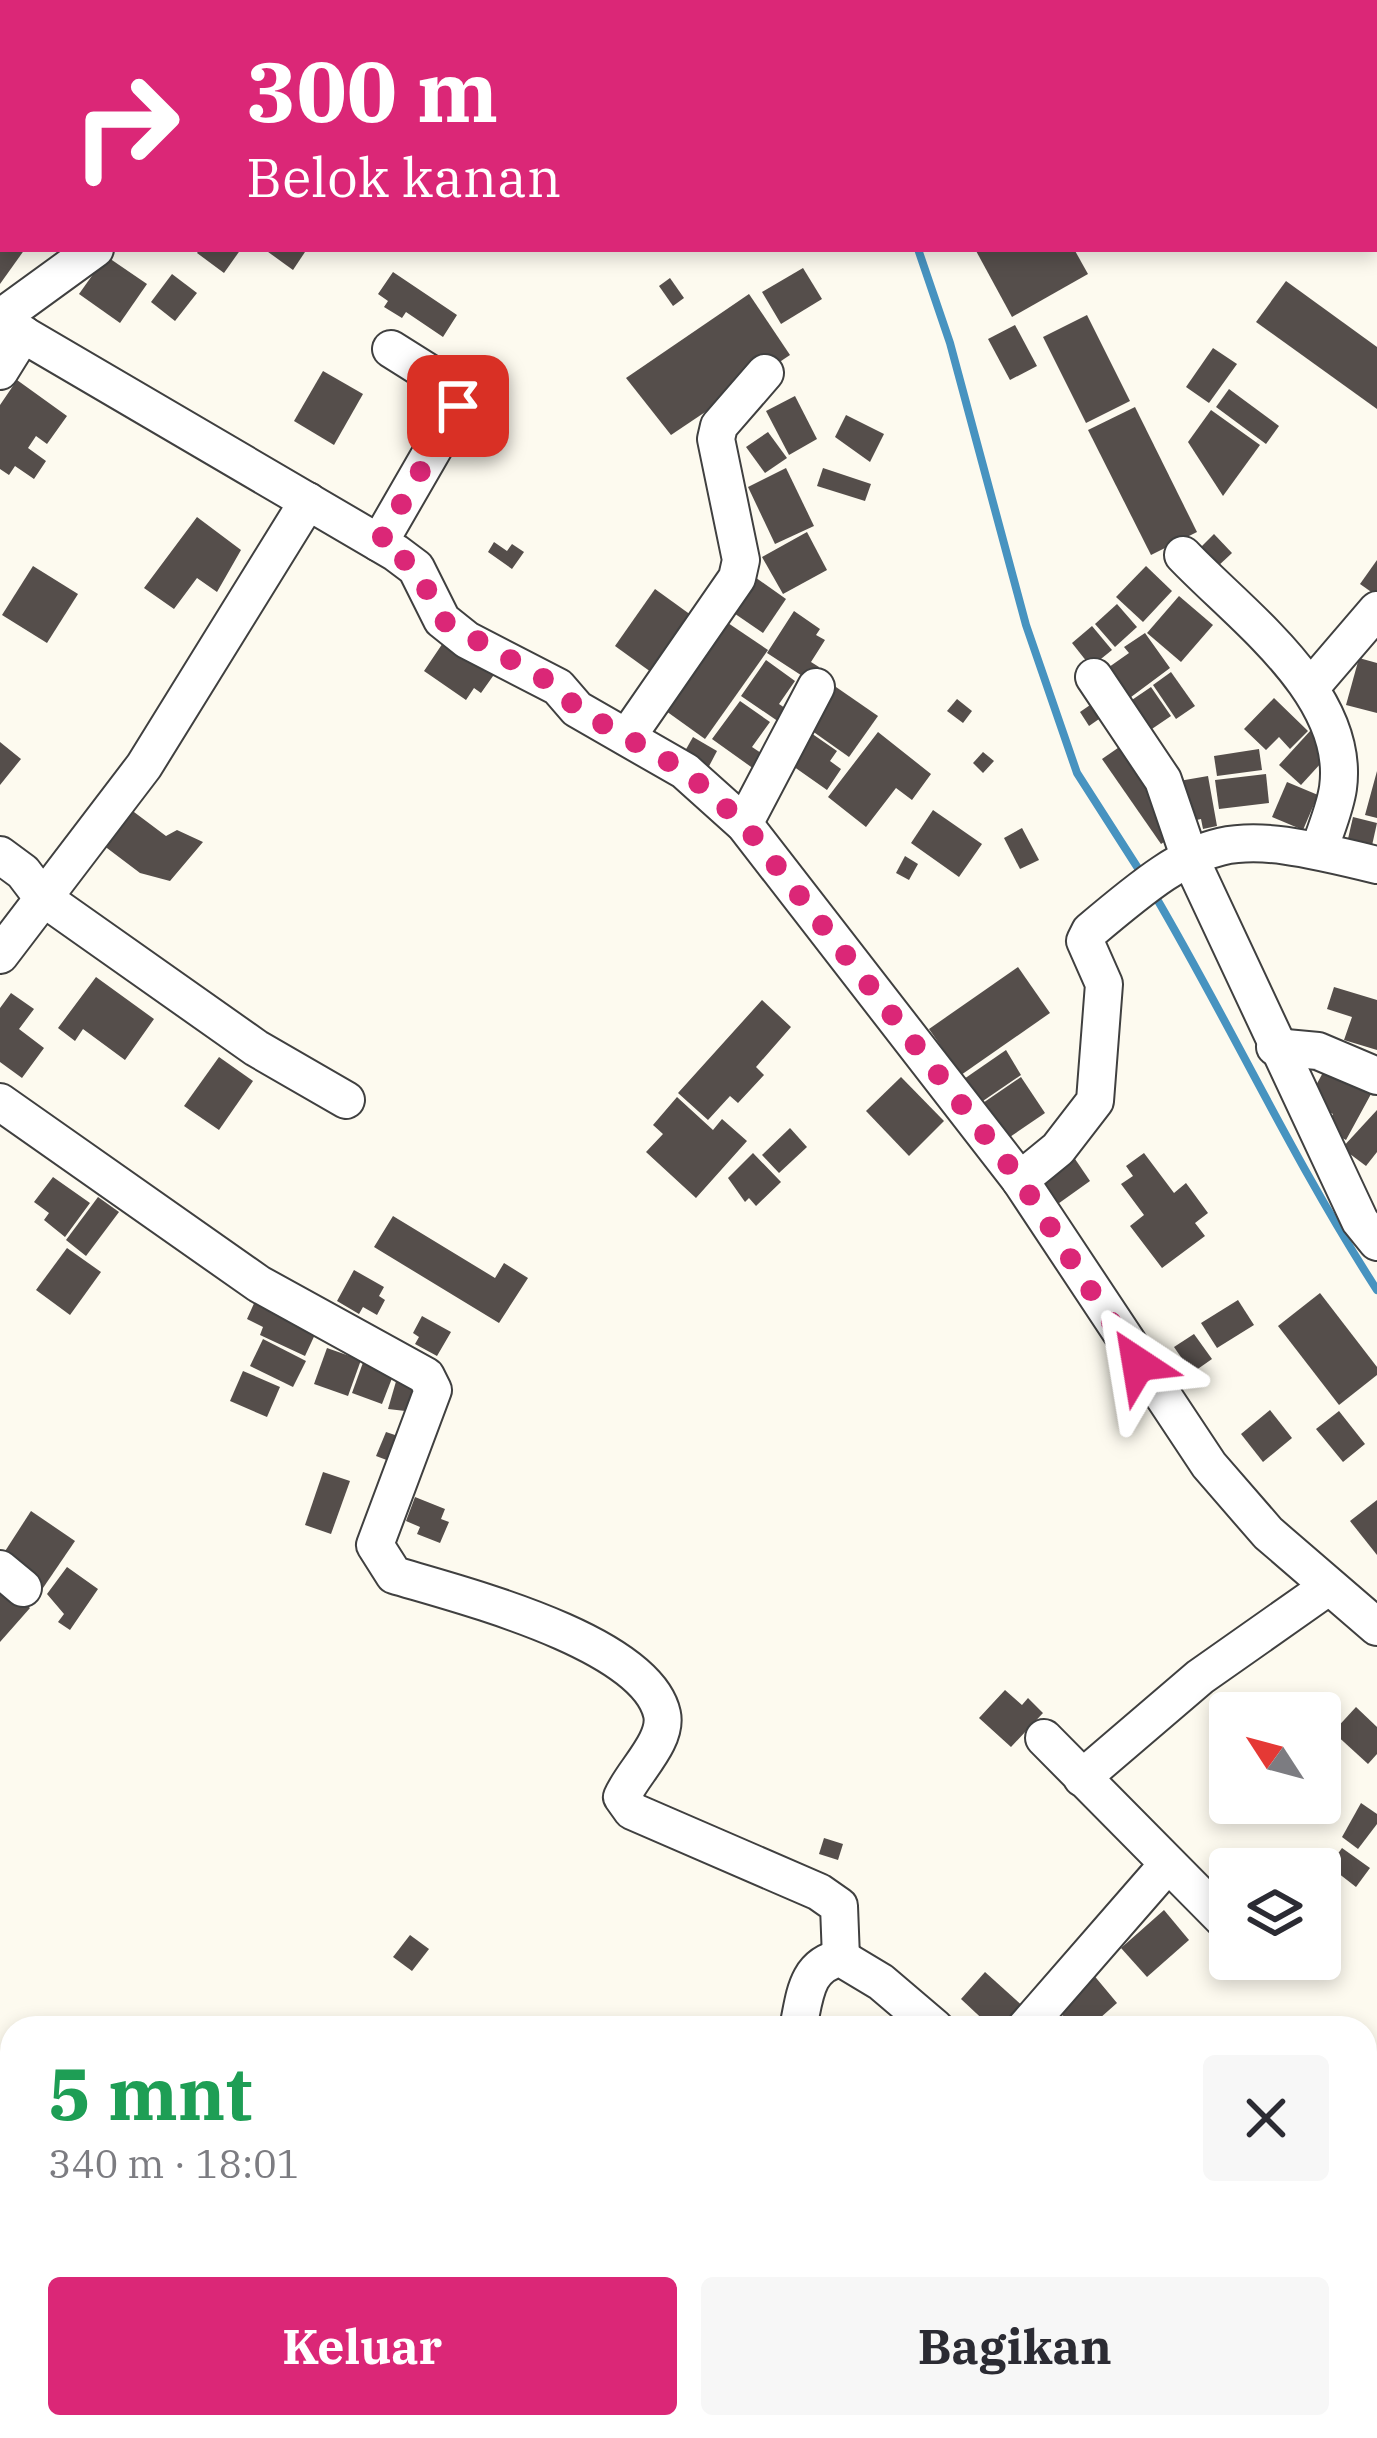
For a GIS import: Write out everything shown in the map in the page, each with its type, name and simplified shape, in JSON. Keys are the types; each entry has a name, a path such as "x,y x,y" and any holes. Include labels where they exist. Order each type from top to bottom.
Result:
{"street":[{"path":"92,252 6,344 297,522 379,543 416,568 442,620 685,771 744,824 1020,1180 1209,1465 1268,1533 1377,1627"},
{"path":"379,543 458,406 453,388 391,349"},
{"path":"627,737 737,578 741,560 716,439 718,426 765,374"},
{"path":"0,955 144,766 297,522"},
{"path":"1183,555 1311,687 1335,743 1338,786 1319,850"},
{"path":"1311,687 1377,610"},
{"path":"1094,677 1163,779 1176,862 1272,1036 1360,1221 1377,1242"},
{"path":"744,824 816,687"},
{"path":"1020,1180 1058,1149 1095,1101 1104,984 1085,941 1090,931 1176,862 1217,844 1250,841 1319,850 1377,865"},
{"path":"0,855 23,872 42,897 256,1048 346,1100"},
{"path":"1272,1036 1377,1076"},
{"path":"0,1102 260,1284 426,1376 434,1390 375,1545 380,1559 394,1575 551,1623 651,1692 663,1717 658,1739 622,1797 632,1811 819,1892 839,1906 841,1958"},
{"path":"1082,1778 1200,1677 1328,1587"},
{"path":"1044,1738 1209,1904"},
{"path":"1035,2016 1168,1864"},
{"path":"801,2016 810,1976 819,1964 841,1958 867,1972 920,2016"}],"building":[{"path":"0,252 23,252 0,284"},
{"path":"198,252 239,252 224,273"},
{"path":"268,252 305,252 293,270"},
{"path":"977,252 1076,252 1088,274 1012,317"},
{"path":"106,256 147,284 120,323 79,294"},
{"path":"803,268 822,299 781,324 762,292"},
{"path":"393,272 457,315 443,337 406,312 402,318 384,307 388,301 378,294"},
{"path":"172,274 197,293 175,321 151,302"},
{"path":"670,278 684,298 673,306 659,286"},
{"path":"1286,281 1377,347 1377,409 1256,322"},
{"path":"749,294 790,355 671,435 626,378"},
{"path":"1087,315 1130,401 1086,423 1043,337"},
{"path":"1015,325 1037,366 1010,380 988,339"},
{"path":"1213,348 1237,364 1209,403 1186,387"},
{"path":"323,371 363,394 334,445 294,421"},
{"path":"17,380 67,416 47,444 36,436 28,448 46,461 34,479 15,466 9,475 0,469 0,405"},
{"path":"1229,389 1279,426 1266,444 1216,407"},
{"path":"795,396 817,439 789,455 766,411"},
{"path":"1135,407 1197,532 1151,555 1088,430"},
{"path":"1211,410 1260,445 1223,496 1188,442"},
{"path":"846,415 884,434 870,462 835,437"},
{"path":"768,432 787,458 765,473 746,447"},
{"path":"786,468 814,526 775,544 748,487"},
{"path":"823,468 871,484 865,501 817,486"},
{"path":"197,517 241,550 217,592 197,578 174,609 144,588"},
{"path":"807,532 827,570 783,594 762,557"},
{"path":"1214,534 1232,553 1216,568 1198,550"},
{"path":"494,542 507,551 512,544 524,552 512,569 488,552"},
{"path":"1377,560 1377,596 1360,584"},
{"path":"33,566 78,594 47,643 2,615"},
{"path":"1146,566 1172,591 1143,622 1116,597"},
{"path":"752,575 786,599 763,633 728,609"},
{"path":"655,589 702,623 662,680 615,646"},
{"path":"1179,596 1213,625 1181,662 1147,633"},
{"path":"1117,604 1137,627 1115,647 1095,624"},
{"path":"794,611 820,629 816,635 825,640 811,662 819,667 810,681 767,653"},
{"path":"728,623 768,650 705,739 666,711"},
{"path":"1092,626 1112,650 1091,667 1072,643"},
{"path":"1145,633 1170,668 1123,703 1102,672 1129,653 1124,647"},
{"path":"449,634 498,669 481,693 474,688 466,700 424,671"},
{"path":"1359,658 1377,663 1377,713 1346,705"},
{"path":"766,660 795,681 779,704 791,712 782,724 741,696"},
{"path":"1171,672 1195,706 1176,719 1153,685"},
{"path":"836,687 878,716 849,757 808,728"},
{"path":"1151,687 1171,716 1143,735 1123,706"},
{"path":"1103,696 1112,710 1089,726 1080,712"},
{"path":"1274,698 1308,731 1290,749 1279,737 1266,750 1244,729"},
{"path":"957,699 972,711 963,723 947,711"},
{"path":"740,701 770,722 752,747 764,755 754,769 712,739"},
{"path":"1311,730 1333,750 1301,785 1279,765"},
{"path":"878,732 931,774 912,800 896,788 866,827 828,797"},
{"path":"811,733 837,751 830,761 841,769 827,790 790,764"},
{"path":"693,737 717,751 706,772 681,758"},
{"path":"1128,741 1176,834 1161,844 1102,759"},
{"path":"0,742 21,759 0,785"},
{"path":"1259,749 1262,770 1217,776 1214,756"},
{"path":"983,752 994,761 983,773 973,763"},
{"path":"1377,771 1377,818 1365,815"},
{"path":"1266,774 1269,803 1219,809 1215,780"},
{"path":"1208,776 1217,826 1203,829 1201,819 1187,822 1179,781"},
{"path":"1287,782 1318,795 1303,830 1272,817"},
{"path":"126,806 166,836 177,830 203,842 170,881 140,873 99,842"},
{"path":"933,810 982,844 959,877 911,843"},
{"path":"1353,817 1377,823 1371,850 1347,843"},
{"path":"1022,828 1039,860 1020,869 1004,838"},
{"path":"905,856 918,864 909,880 896,873"},
{"path":"1018,967 1050,1013 961,1075 929,1029"},
{"path":"96,977 154,1019 125,1060 83,1029 75,1041 58,1028"},
{"path":"1334,987 1377,1000 1377,1050 1344,1040 1352,1017 1327,1009"},
{"path":"11,993 34,1009 19,1029 44,1048 22,1078 0,1062 0,1008"},
{"path":"762,1000 791,1027 756,1067 764,1075 738,1103 730,1096 708,1120 678,1093"},
{"path":"1006,1050 1021,1075 980,1103 964,1079"},
{"path":"1332,1056 1377,1083 1346,1140 1325,1129 1333,1114 1308,1100"},
{"path":"219,1057 253,1081 219,1130 184,1106"},
{"path":"901,1077 944,1121 909,1156 866,1111"},
{"path":"1021,1077 1045,1113 1004,1141 980,1105"},
{"path":"677,1097 713,1130 722,1119 747,1141 696,1198 646,1152 663,1134 653,1125"},
{"path":"1377,1110 1377,1152 1366,1166 1342,1148"},
{"path":"790,1128 807,1147 779,1173 762,1155"},
{"path":"753,1153 781,1182 756,1206 749,1198 745,1202 728,1178"},
{"path":"1144,1153 1174,1193 1186,1183 1208,1213 1195,1223 1205,1236 1162,1268 1130,1226 1144,1215 1121,1184 1133,1176 1126,1166"},
{"path":"1073,1156 1090,1181 1055,1206 1037,1181"},
{"path":"53,1177 90,1203 65,1237 44,1220 49,1213 34,1202"},
{"path":"98,1197 119,1212 86,1256 66,1240"},
{"path":"393,1216 495,1278 504,1263 528,1278 499,1323 374,1247"},
{"path":"67,1248 101,1272 70,1315 36,1290"},
{"path":"354,1270 384,1287 379,1296 385,1300 377,1315 363,1307 359,1314 337,1301"},
{"path":"1320,1293 1377,1367 1377,1375 1339,1405 1278,1326"},
{"path":"256,1299 318,1328 305,1356 260,1335 263,1327 247,1319"},
{"path":"1238,1300 1254,1325 1217,1348 1201,1323"},
{"path":"422,1316 451,1332 437,1356 415,1344 419,1337 413,1333"},
{"path":"1194,1334 1212,1359 1192,1373 1174,1347"},
{"path":"263,1339 306,1361 293,1387 250,1366"},
{"path":"327,1348 361,1360 348,1396 314,1384"},
{"path":"365,1357 396,1368 382,1404 352,1393"},
{"path":"243,1371 280,1387 267,1417 230,1401"},
{"path":"397,1378 430,1386 423,1413 388,1409"},
{"path":"1270,1410 1292,1438 1263,1462 1241,1434"},
{"path":"1339,1411 1365,1444 1343,1462 1316,1429"},
{"path":"386,1432 401,1437 392,1462 376,1456"},
{"path":"323,1472 350,1481 331,1534 305,1525"},
{"path":"415,1497 445,1509 441,1519 449,1522 440,1543 417,1534 420,1527 406,1521"},
{"path":"1377,1500 1377,1555 1350,1521"},
{"path":"31,1511 75,1541 43,1588 0,1559"},
{"path":"67,1567 98,1589 70,1630 58,1622 64,1614 47,1594"},
{"path":"0,1582 30,1608 0,1642"},
{"path":"1005,1690 1022,1705 1028,1698 1043,1713 1011,1747 979,1718"},
{"path":"1356,1707 1377,1727 1377,1754 1368,1764 1341,1739 1341,1723"},
{"path":"1361,1803 1377,1814 1377,1824 1358,1849 1342,1837"},
{"path":"824,1838 843,1844 838,1860 819,1854"},
{"path":"1341,1849 1370,1868 1356,1887 1341,1875"},
{"path":"1164,1910 1189,1940 1147,1977 1121,1948"},
{"path":"410,1935 429,1949 412,1971 393,1957"},
{"path":"985,1972 1026,2009 1020,2016 979,2016 961,1999"},
{"path":"1092,1973 1117,2003 1102,2016 1063,2016 1059,2011"}],"waterway":[{"path":"919,252 950,343 1026,625 1077,773 1143,876"},
{"path":"1154,894 1318,1193 1377,1290"}],"route":[{"path":"458,406 445,436 379,543 416,568 442,620 467,640 558,687 577,709 685,771 744,824 920,1045 1020,1180 1138,1364"}]}
